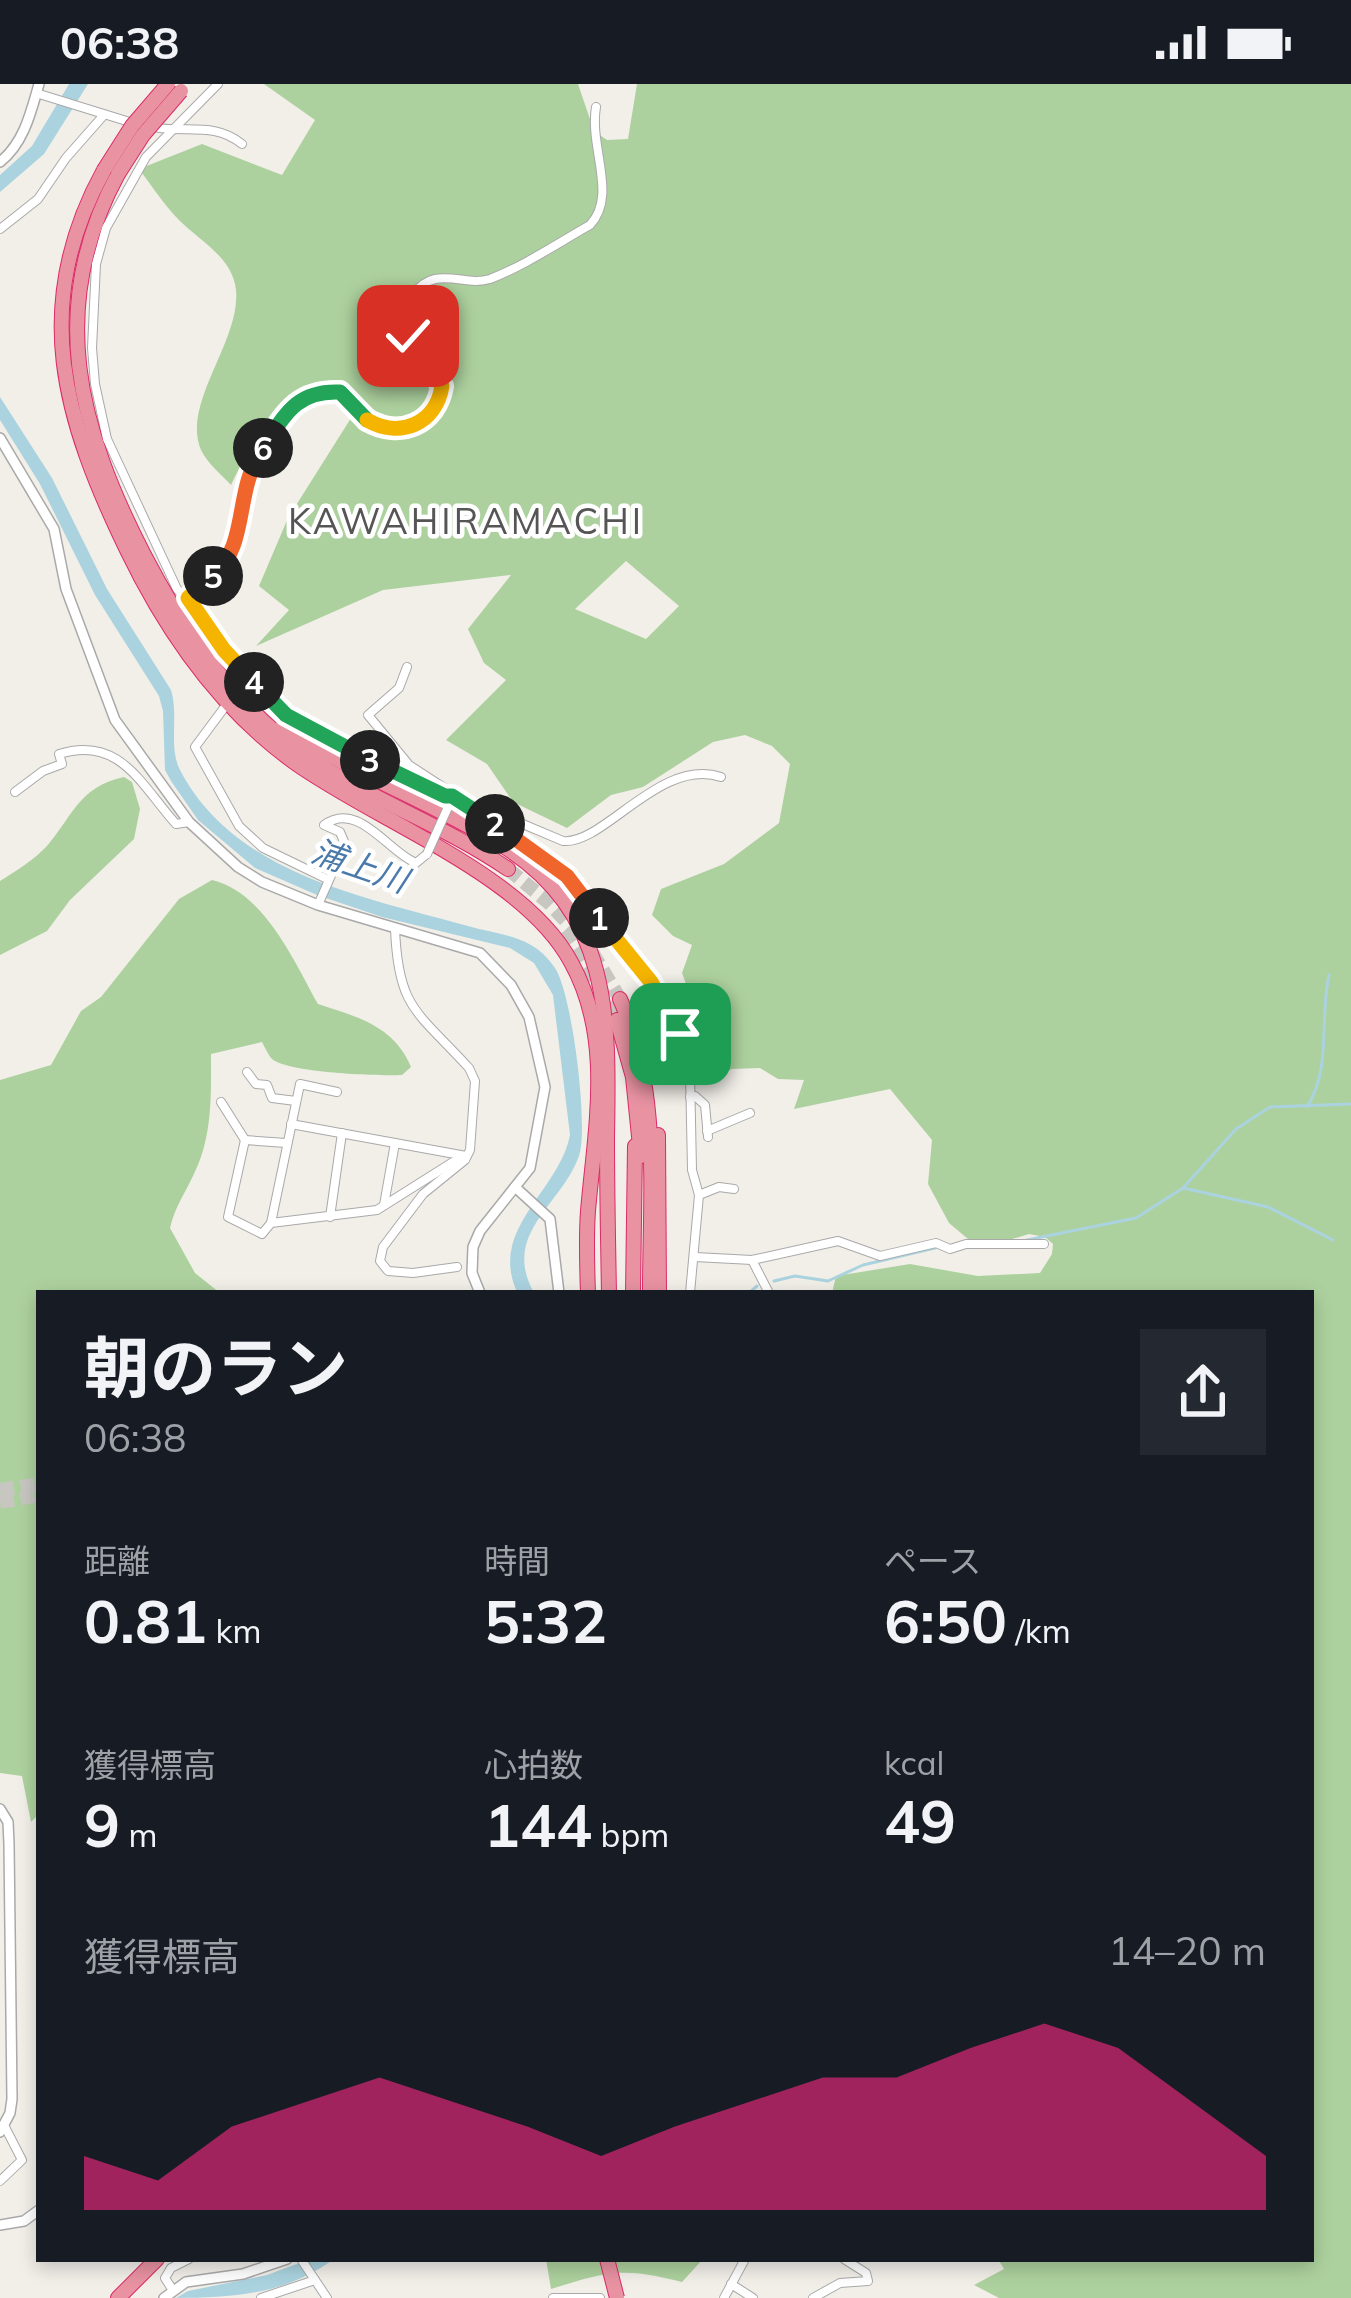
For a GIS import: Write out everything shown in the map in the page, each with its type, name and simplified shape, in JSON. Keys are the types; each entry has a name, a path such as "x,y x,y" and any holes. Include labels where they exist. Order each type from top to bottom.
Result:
{"highway":[{"path":"179,86 88,203 71,254 62,329 70,410 91,475 149,592 189,657 267,741 350,798 512,894 560,944 581,981 594,1028 599,1076 588,1214 588,1290"},
{"path":"111,172 79,291 76,346 84,408 112,490 154,573 191,637 236,693 280,736 335,775 508,869"},
{"path":"236,693 310,746 514,853 577,920 599,976 608,1033 609,1290"},
{"path":"350,798 496,874 563,932"},
{"path":"620,999 653,1095 659,1138 659,1290"},
{"path":"616,1020 629,1056 636,1100 646,1290"},
{"path":"640,1054 650,1136 646,1290"},
{"path":"633,1290 636,1100"},
{"path":"122,2298 157,2262"},
{"path":"608,2262 617,2298"}],"street":[{"path":"218,84 146,157 106,228 96,264 92,347 107,439 177,589 275,706 312,731 445,796 570,843 676,779 692,774 721,777"},
{"path":"0,162 16,145 38,90 103,116 172,132 220,129 242,144"},
{"path":"188,598 229,562 236,546 244,486 254,461 302,398 319,391 340,392 367,420 391,430 418,424 437,406 442,386 408,336 404,322 414,292 436,278 475,283 494,278 597,217 604,194 591,131 596,107"},
{"path":"0,229 38,199 103,116"},
{"path":"0,438 54,529 66,589 106,702 188,822 238,867 319,902 480,953 512,985 529,1017 545,1087 530,1168 480,1231 473,1247 472,1273 479,1290"},
{"path":"407,667 399,688 368,715 409,765 528,844 567,876 642,971 680,1034 690,1072 692,1170 699,1196 690,1290"},
{"path":"236,693 250,678"},
{"path":"224,708 195,747 239,826 263,848 327,879"},
{"path":"15,792 43,771 62,764 59,754 92,748 130,767 176,824 188,822"},
{"path":"319,902 345,844 345,836 324,825 342,816 361,823 416,863 427,854 452,796"},
{"path":"395,928 397,973 407,1002 469,1068 476,1082 467,1157 423,1194 383,1247 380,1261 384,1268 399,1273 457,1267"},
{"path":"247,1072 256,1084 267,1084 272,1098 296,1100"},
{"path":"221,1102 244,1140 228,1217 262,1234 271,1223 300,1084 338,1092"},
{"path":"690,1097 705,1105 708,1134 750,1113"},
{"path":"291,1124 467,1157"},
{"path":"330,1217 343,1133"},
{"path":"244,1140 286,1143"},
{"path":"384,1207 394,1143"},
{"path":"271,1223 384,1207 467,1157"},
{"path":"515,1186 547,1214 559,1290"},
{"path":"699,1196 719,1186 734,1189"},
{"path":"695,1257 752,1260 838,1241 880,1256 936,1243 950,1250 966,1244 1044,1244"},
{"path":"752,1260 767,1290"},
{"path":"0,1809 8,1822 4,1844 12,2099 2,2130 22,2160 0,2181"},
{"path":"0,2225 24,2221 36,2212"},
{"path":"183,2262 165,2278 168,2294 186,2282 243,2274 278,2262"},
{"path":"303,2262 327,2298"},
{"path":"724,2298 743,2262"},
{"path":"813,2298 840,2283 868,2281 866,2273 849,2262"},
{"path":"260,2298 286,2295 315,2279"},
{"path":"731,2284 753,2298"},
{"path":"553,2298 600,2298"}],"green space":[{"path":"264,84 578,84 594,131 607,140 628,139 637,84 1351,84 1351,2298 999,2298 974,2285 1004,2269 1000,2262 1314,2262 1314,1290 833,1290 836,1276 910,1264 978,1276 1040,1273 1053,1244 1029,1234 1009,1240 968,1239 949,1223 928,1184 932,1140 890,1089 794,1109 804,1080 778,1079 760,1068 732,1069 698,1085 708,1044 682,973 692,945 673,936 652,915 661,889 724,864 779,823 790,764 772,746 745,735 713,742 643,787 611,795 567,828 513,802 487,764 446,740 506,680 484,663 468,629 511,575 383,590 256,646 289,610 259,586 288,518 363,399 335,385 302,387 245,456 231,485 215,469 201,450 199,412 230,330 234,279 222,259 174,214 139,169 202,144 282,175 315,120","holes":["626,561 679,606 646,639 575,609"]},
{"path":"124,777 132,782 140,809 134,839 70,900 47,931 0,955 0,881 42,851 87,795"},
{"path":"212,880 247,898 276,930 318,1004 385,1032 411,1067 402,1075 296,1068 272,1059 262,1042 211,1054 210,1116 204,1146 170,1228 195,1273 216,1290 36,1290 36,1817 31,1822 22,1776 0,1773 0,1080 51,1065 81,1011 101,997 179,899"},
{"path":"546,2262 700,2262 682,2282 616,2273 551,2289"}],"water":[{"path":"69,84 88,84 44,154 0,192 0,175 32,146"},
{"path":"0,397 52,478 107,589 171,690 176,761 204,806 234,835 306,876 346,892 516,938 537,949 555,968 573,1031 582,1141 571,1174 529,1236 526,1272 533,1290 516,1290 512,1248 570,1135 553,995 534,963 510,948 382,917 317,895 255,868 198,820 165,770 159,696 95,595 40,484 0,420"},
{"path":"302,2262 330,2262 297,2280 258,2292 176,2298 188,2291 267,2275"}],"waterway":[{"path":"1307,1107 1320,1076 1329,975"},
{"path":"1027,1240 1136,1218 1183,1188 1236,1129 1270,1107 1351,1104"},
{"path":"1183,1188 1268,1207 1333,1240"},
{"path":"774,1281 795,1276 828,1281 863,1265 935,1248"},
{"path":"752,1290 757,1286"}],"tunnel":[{"path":"508,869 579,935"},
{"path":"563,932 617,1020"},
{"path":"592,952 620,999"},
{"path":"0,1490 36,1484"},
{"path":"0,1502 36,1496"}],"district":[{"name":"KAWAHIRAMACHI","path":"466,520"}],"route":[{"path":"408,336 442,386 437,406 418,424 391,430 367,420 340,392 319,391 302,398 254,461 244,486 236,546 229,562 188,598 224,650 286,715 365,758 452,796 528,844 567,876 651,982 680,1034"}],"water label":[{"name":"浦上川","path":"360,865"}]}
